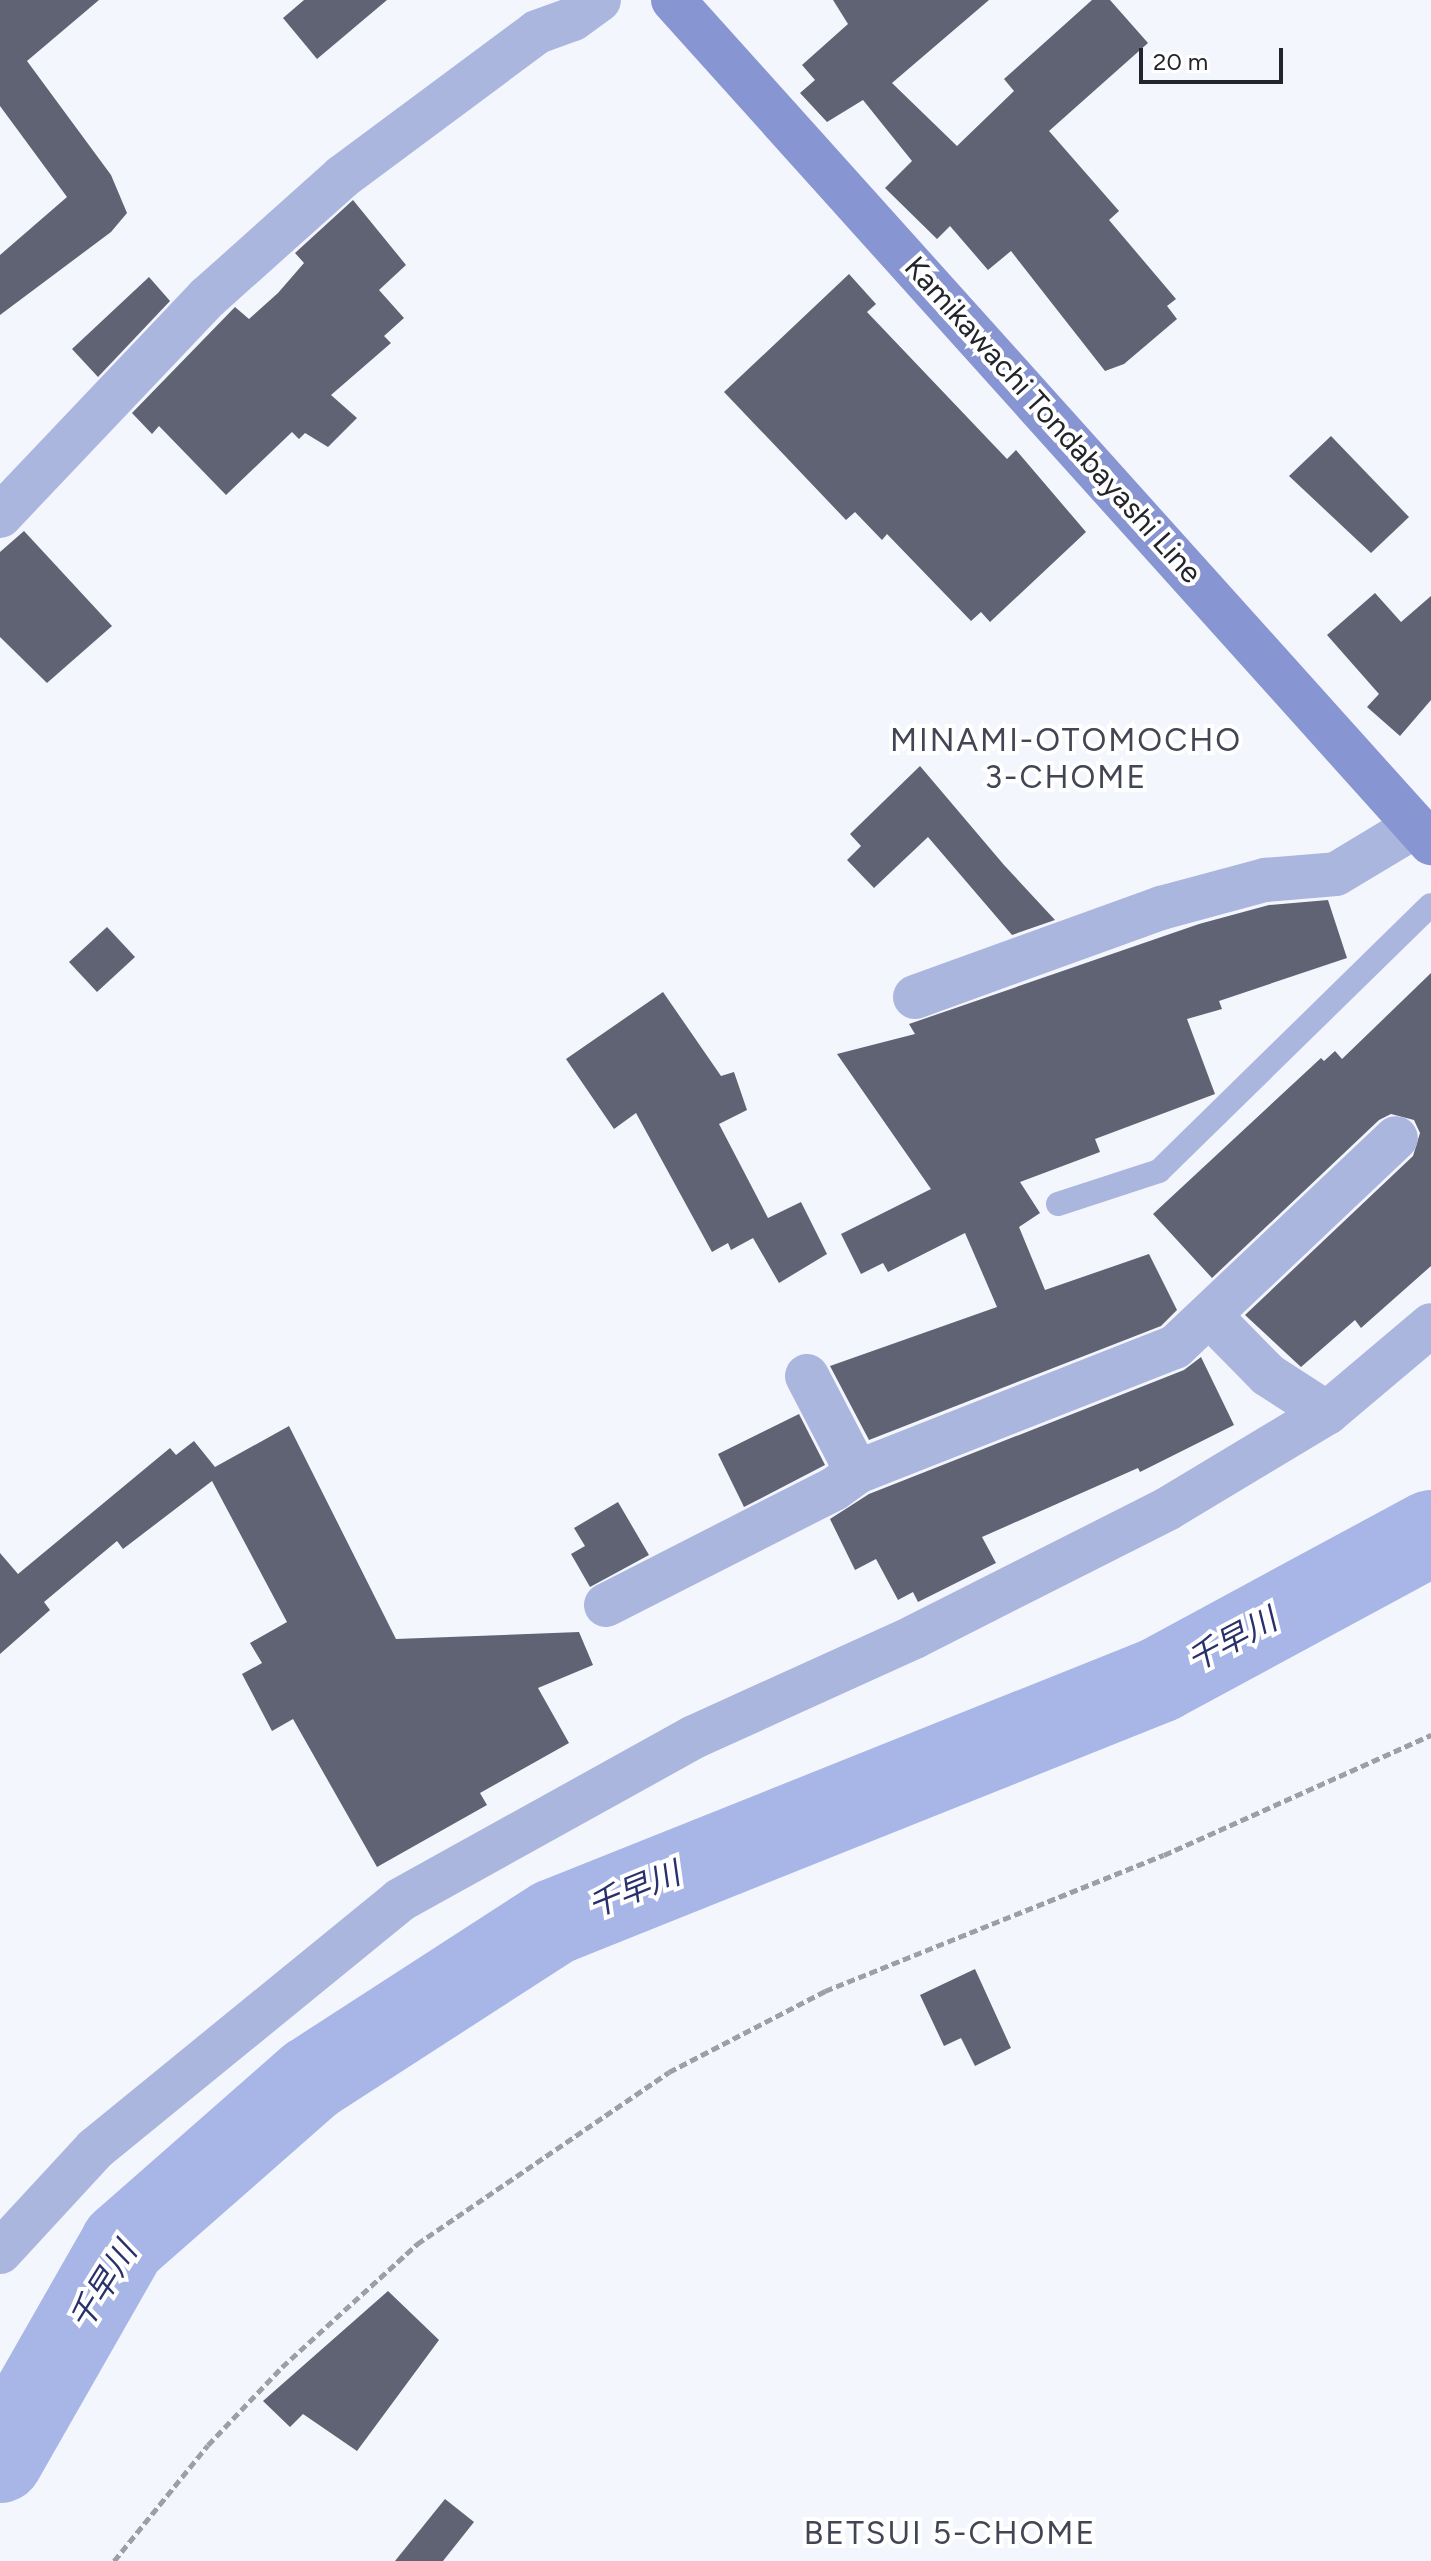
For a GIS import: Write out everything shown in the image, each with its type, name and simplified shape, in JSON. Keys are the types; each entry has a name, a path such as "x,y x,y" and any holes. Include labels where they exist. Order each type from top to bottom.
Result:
{"main road":[{"name":"Kamikawachi Tondabayashi Line","path":"673,0 1423,835"}],"street":[{"path":"0,516 208,297 342,177 537,32 573,19 599,0"},
{"path":"915,997 1161,908 1265,880 1336,874 1423,835"},
{"path":"606,1605 834,1489 857,1472 1175,1347 1211,1317 1396,1138"},
{"path":"1211,1317 1268,1375 1327,1413"},
{"path":"0,2252 95,2149 400,1900 694,1737 914,1637 1167,1509 1327,1413 1431,1325"},
{"path":"807,1376 857,1472"}],"lane":[{"path":"1058,1204 1159,1171 1431,905"}],"path":[{"path":"114,2561 208,2445 282,2367 417,2244 645,2087 825,1991 1164,1855 1431,1735"}],"building":[{"path":"0,0 99,0 27,61 111,175 127,213 111,232 0,315 0,255 67,197 0,106"},
{"path":"304,0 387,0 317,59 283,18"},
{"path":"833,0 989,0 892,83 957,146 1014,91 1004,79 1092,0 1110,0 1148,43 1049,131 1119,211 1109,220 1176,299 1167,306 1177,319 1124,364 1105,371 1011,251 988,270 950,226 937,239 885,188 912,161 863,100 827,122 800,93 815,80 802,65 848,24"},
{"path":"353,200 406,265 379,290 404,318 384,336 391,343 331,395 357,418 328,447 305,433 299,439 292,432 226,495 159,426 152,434 132,413 235,307 249,319 278,293 304,263 295,253"},
{"path":"849,274 876,304 867,312 1007,459 1016,450 1086,532 990,622 981,612 971,621 887,534 882,540 855,512 846,520 724,392"},
{"path":"149,277 170,301 98,377 72,349"},
{"path":"1331,436 1409,517 1371,553 1289,476"},
{"path":"24,531 112,626 47,683 0,637 0,552"},
{"path":"1375,593 1401,622 1431,596 1431,700 1400,736 1367,707 1379,694 1327,635"},
{"path":"920,766 1055,920 1012,935 928,837 874,888 847,860 861,846 850,834"},
{"path":"1328,900 1347,958 1219,1001 1222,1009 1187,1019 1215,1094 1095,1139 1100,1152 1020,1182 1040,1213 1019,1227 1045,1290 1149,1254 1177,1310 1161,1326 869,1440 830,1366 997,1307 965,1233 888,1272 883,1263 861,1274 841,1234 931,1189 837,1054 915,1034 909,1024 1199,924 1269,905"},
{"path":"107,927 135,957 97,992 69,962"},
{"path":"1431,973 1431,1266 1361,1328 1355,1320 1301,1367 1245,1315 1413,1156 1420,1133 1414,1120 1391,1114 1379,1120 1212,1278 1153,1214 1321,1058 1324,1061 1335,1051 1342,1059"},
{"path":"663,992 721,1076 734,1072 747,1110 719,1124 768,1218 801,1202 827,1254 779,1283 753,1238 731,1250 728,1243 712,1252 636,1113 614,1129 566,1059"},
{"path":"1201,1357 1234,1425 1140,1472 1138,1468 982,1537 996,1563 918,1602 913,1592 898,1600 876,1559 855,1570 830,1519 869,1494 1184,1370"},
{"path":"799,1414 825,1465 744,1507 718,1454"},
{"path":"289,1426 396,1639 579,1632 593,1665 538,1688 569,1743 480,1793 487,1805 377,1867 293,1719 272,1731 242,1674 262,1663 250,1643 287,1622 212,1481 123,1549 117,1541 44,1602 50,1610 0,1654 0,1553 18,1574 170,1448 176,1455 194,1441 215,1467"},
{"path":"618,1502 649,1555 590,1587 571,1554 585,1546 574,1528"},
{"path":"975,1969 1011,2048 975,2066 961,2038 944,2046 920,1995"},
{"path":"388,2291 439,2340 357,2451 303,2414 290,2427 263,2401"},
{"path":"445,2499 474,2522 443,2561 395,2561"}],"waterway":[{"name":"千早川","path":"0,2460 123,2244 311,2079 554,1922 1159,1680 1431,1533"}],"district":[{"name":"MINAMI-OTOMOCHO 3-CHOME","path":"1066,760"},
{"name":"BETSUI 5-CHOME","path":"950,2533"}]}
